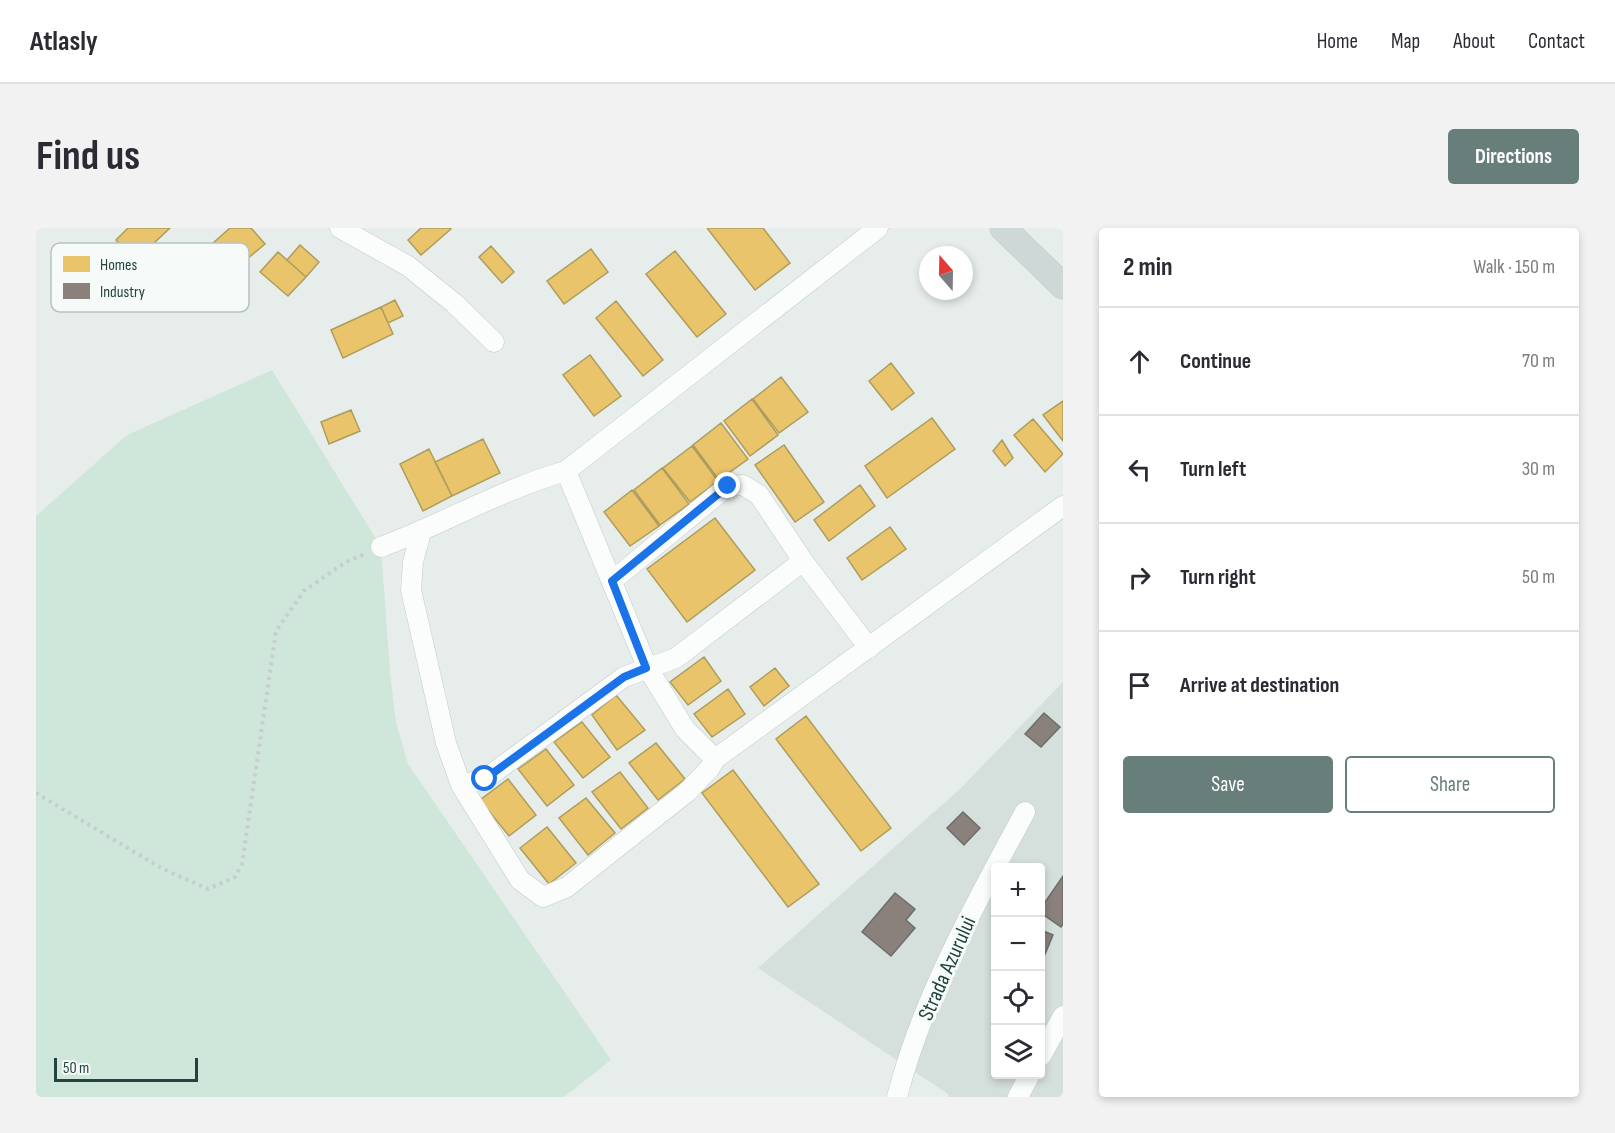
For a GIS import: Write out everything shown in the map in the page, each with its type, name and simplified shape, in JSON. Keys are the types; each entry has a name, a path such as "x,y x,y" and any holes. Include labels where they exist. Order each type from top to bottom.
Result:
{"main road":[{"path":"1003,228 1063,286"}],"street":[{"path":"340,228 408,266 454,303 494,342"},
{"path":"381,546 421,532 542,478 566,471 878,228"},
{"path":"566,471 646,668 685,729 715,759"},
{"path":"612,581 728,486 743,485 759,495 803,561 869,648"},
{"path":"421,532 413,562 411,590 446,743 461,785 520,880 543,897 567,887 687,792 710,768 715,759 1063,506"},
{"path":"461,785 485,779 624,677 676,658 803,561"},
{"name":"Strada Azurului","path":"897,1097 909,1049 962,932 1025,812"},
{"path":"1045,1049 1063,1016"}],"path":[{"path":"36,793 161,868 193,883 208,889 235,877 242,864 276,631 304,591 346,562 381,546"}],"shaded area":[{"path":"1063,682 1063,1097 948,1097 948,1094 758,968 960,789"}],"green space":[{"path":"272,370 381,547 396,722 408,764 611,1060 564,1097 36,1097 36,516 127,435"}],"building: Homes":[{"path":"128,228 170,228 154,243 119,243 116,240"},
{"path":"230,228 251,228 265,244 249,257 249,243 213,243"},
{"path":"421,228 451,229 421,255 408,240"},
{"path":"707,228 763,228 790,263 755,290"},
{"path":"300,245 319,262 306,277 287,260"},
{"path":"491,246 514,272 502,283 479,257"},
{"path":"591,249 608,272 564,304 547,281"},
{"path":"675,251 726,314 697,337 646,274"},
{"path":"278,252 306,277 288,296 260,272"},
{"path":"395,300 403,316 388,323 381,307"},
{"path":"616,301 663,360 643,376 596,318"},
{"path":"381,307 393,334 343,358 331,330"},
{"path":"590,355 621,396 594,416 563,375"},
{"path":"891,363 914,393 892,410 869,381"},
{"path":"781,377 808,412 779,433 753,399"},
{"path":"752,399 778,435 750,456 724,421"},
{"path":"1063,401 1063,441 1043,415"},
{"path":"351,410 360,431 329,444 321,422"},
{"path":"932,418 955,449 887,498 865,466"},
{"path":"1033,419 1063,454 1045,472 1014,435"},
{"path":"721,423 748,459 719,480 693,445"},
{"path":"483,439 500,473 452,496 435,462"},
{"path":"1002,440 1013,458 1005,466 993,451"},
{"path":"784,445 824,502 795,522 755,465"},
{"path":"692,446 718,481 690,502 663,468"},
{"path":"429,449 452,496 423,511 400,464"},
{"path":"662,468 689,504 660,525 634,490"},
{"path":"860,485 875,506 829,541 814,520"},
{"path":"632,490 659,526 630,546 604,512"},
{"path":"715,518 755,570 687,622 647,569"},
{"path":"890,527 906,549 862,580 847,558"},
{"path":"704,657 721,681 688,705 670,682"},
{"path":"775,668 789,686 764,706 750,687"},
{"path":"728,689 745,714 712,737 694,714"},
{"path":"616,695 645,730 617,750 592,715"},
{"path":"806,716 891,828 861,851 776,739"},
{"path":"582,722 610,757 583,778 554,742"},
{"path":"656,743 685,779 658,800 629,763"},
{"path":"546,749 574,785 547,806 518,769"},
{"path":"733,770 819,884 788,907 702,793"},
{"path":"620,772 648,808 621,829 592,792"},
{"path":"508,779 536,815 509,836 480,800"},
{"path":"586,798 615,833 588,855 559,818"},
{"path":"547,827 576,863 549,884 520,848"}],"building: Industry":[{"path":"1044,713 1060,727 1041,747 1025,734"},
{"path":"963,812 980,828 964,845 947,828"},
{"path":"1063,876 1063,924 1061,927 1045,916 1045,902"},
{"path":"895,893 915,909 906,920 915,928 891,956 862,932"},
{"path":"1045,932 1053,935 1045,954"}],"route":[{"path":"485,779 624,677 646,668 612,581 728,486"}]}
